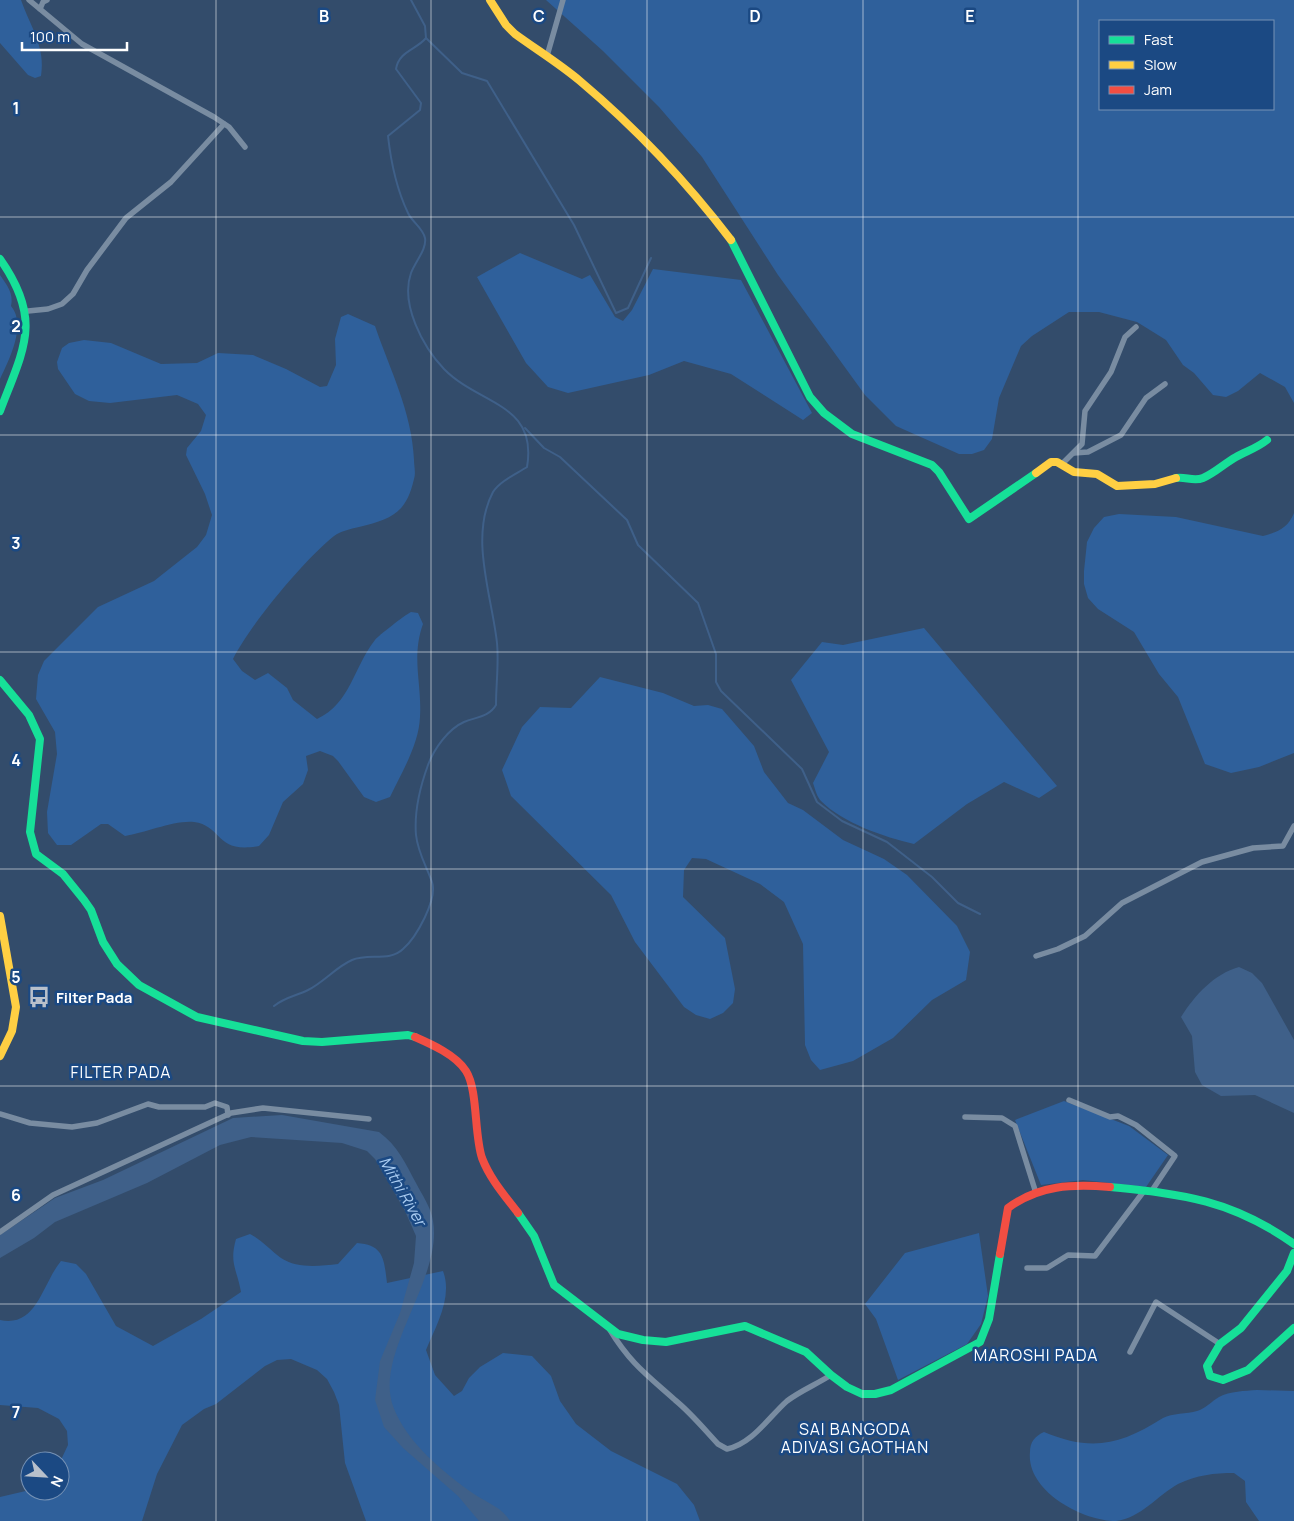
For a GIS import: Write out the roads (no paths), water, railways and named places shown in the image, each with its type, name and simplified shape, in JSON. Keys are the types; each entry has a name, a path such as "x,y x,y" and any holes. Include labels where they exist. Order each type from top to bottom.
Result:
{"street":[{"path":"29,0 82,44 224,124 238,137 245,148"},
{"path":"40,9 43,2 48,0"},
{"path":"490,0 506,25 579,80 617,113 650,144 695,193 732,241 810,397 823,413 838,425 871,444 932,466 939,472 969,519 1051,462 1062,464 1074,472 1097,474 1117,486 1154,484 1181,477 1194,480 1203,478 1236,457 1257,448 1267,440"},
{"path":"546,56 563,0"},
{"path":"28,311 48,309 62,304 73,294 87,270 126,218 171,182 224,124"},
{"path":"0,259 22,289 29,316 20,358 0,411"},
{"path":"1062,464 1082,444 1084,411 1111,372 1125,337 1136,326"},
{"path":"1074,453 1088,452 1120,435 1146,398 1165,384"},
{"path":"0,680 29,717 38,731 40,739 30,832 32,847 36,854 63,874 76,888 91,910 103,942 129,977 182,1010 218,1023 287,1038 322,1042 408,1035 416,1037 456,1062 466,1071 470,1079 475,1125 482,1156 496,1185 533,1234 548,1276 554,1285 610,1330 634,1365 676,1400 718,1444 727,1449 738,1445 761,1428 792,1398 831,1375"},
{"path":"1036,956 1058,950 1079,940 1122,903 1202,862 1252,848 1283,846 1294,826"},
{"path":"0,916 16,1007 12,1031 0,1056"},
{"path":"1027,1268 1047,1268 1068,1255 1094,1256 1174,1156 1136,1125 1118,1116 1110,1117 1069,1100"},
{"path":"0,1114 30,1123 72,1126 97,1123 148,1104 158,1107 205,1107 215,1103 227,1107 228,1115"},
{"path":"0,1232 53,1195 228,1115 263,1108 370,1119"},
{"path":"965,1118 1002,1118 1015,1126 1034,1190"},
{"path":"610,1330 643,1340 666,1342 745,1326 806,1352 847,1387 862,1394 875,1394 891,1390 980,1342 989,1319 1008,1208 1016,1198 1034,1190 1072,1186 1147,1192 1226,1205 1281,1234 1294,1244"},
{"path":"1294,1253 1287,1271 1262,1303 1241,1328 1220,1344 1207,1366 1210,1376 1223,1380 1248,1370 1294,1328"},
{"path":"1130,1352 1156,1302 1220,1344"}],"water":[{"path":"1239,967 1252,973 1262,983 1294,1040 1294,1113 1255,1095 1221,1096 1202,1085 1195,1072 1192,1036 1181,1017 1206,986 1221,975"},
{"name":"Mithi River","path":"282,1115 379,1132 396,1149 426,1201 433,1221 433,1243 420,1291 400,1339 393,1363 390,1385 393,1406 407,1432 427,1456 462,1486 499,1509 510,1521 479,1521 458,1496 403,1448 384,1427 375,1400 380,1361 400,1313 414,1263 416,1236 405,1211 375,1159 367,1151 342,1143 251,1137 220,1145 147,1183 55,1222 34,1238 0,1258 0,1235 55,1198 103,1180 233,1118"}],"waterway":[{"path":"274,1006 314,987 352,960 398,953 414,936 425,918 433,889 418,848 416,835 418,799 428,765 438,746 452,729 490,712 496,705 497,643 484,567 483,528 486,509 493,492 504,481 527,467 528,446 524,430 515,417 458,381 436,360 421,337 411,311 408,285 411,273 423,251 425,238 410,216 400,194 392,166 388,136 420,110 421,103 396,69 404,54 426,38 425,26 411,0"},
{"path":"426,38 462,73 487,81 574,225 616,313 628,308 651,258"},
{"path":"525,428 544,448 560,457 627,520 638,545 698,603 716,654 716,682 721,691 802,769 817,802 842,821 887,842 932,877 958,903 980,914"}],"place":[{"name":"Filter Pada","path":"39,997"}],"district":[{"name":"FILTER PADA","path":"121,1072"},
{"name":"MAROSHI PADA","path":"1036,1355"},
{"name":"SAI BANGODA ADIVASI GAOTHAN","path":"855,1438"}]}
